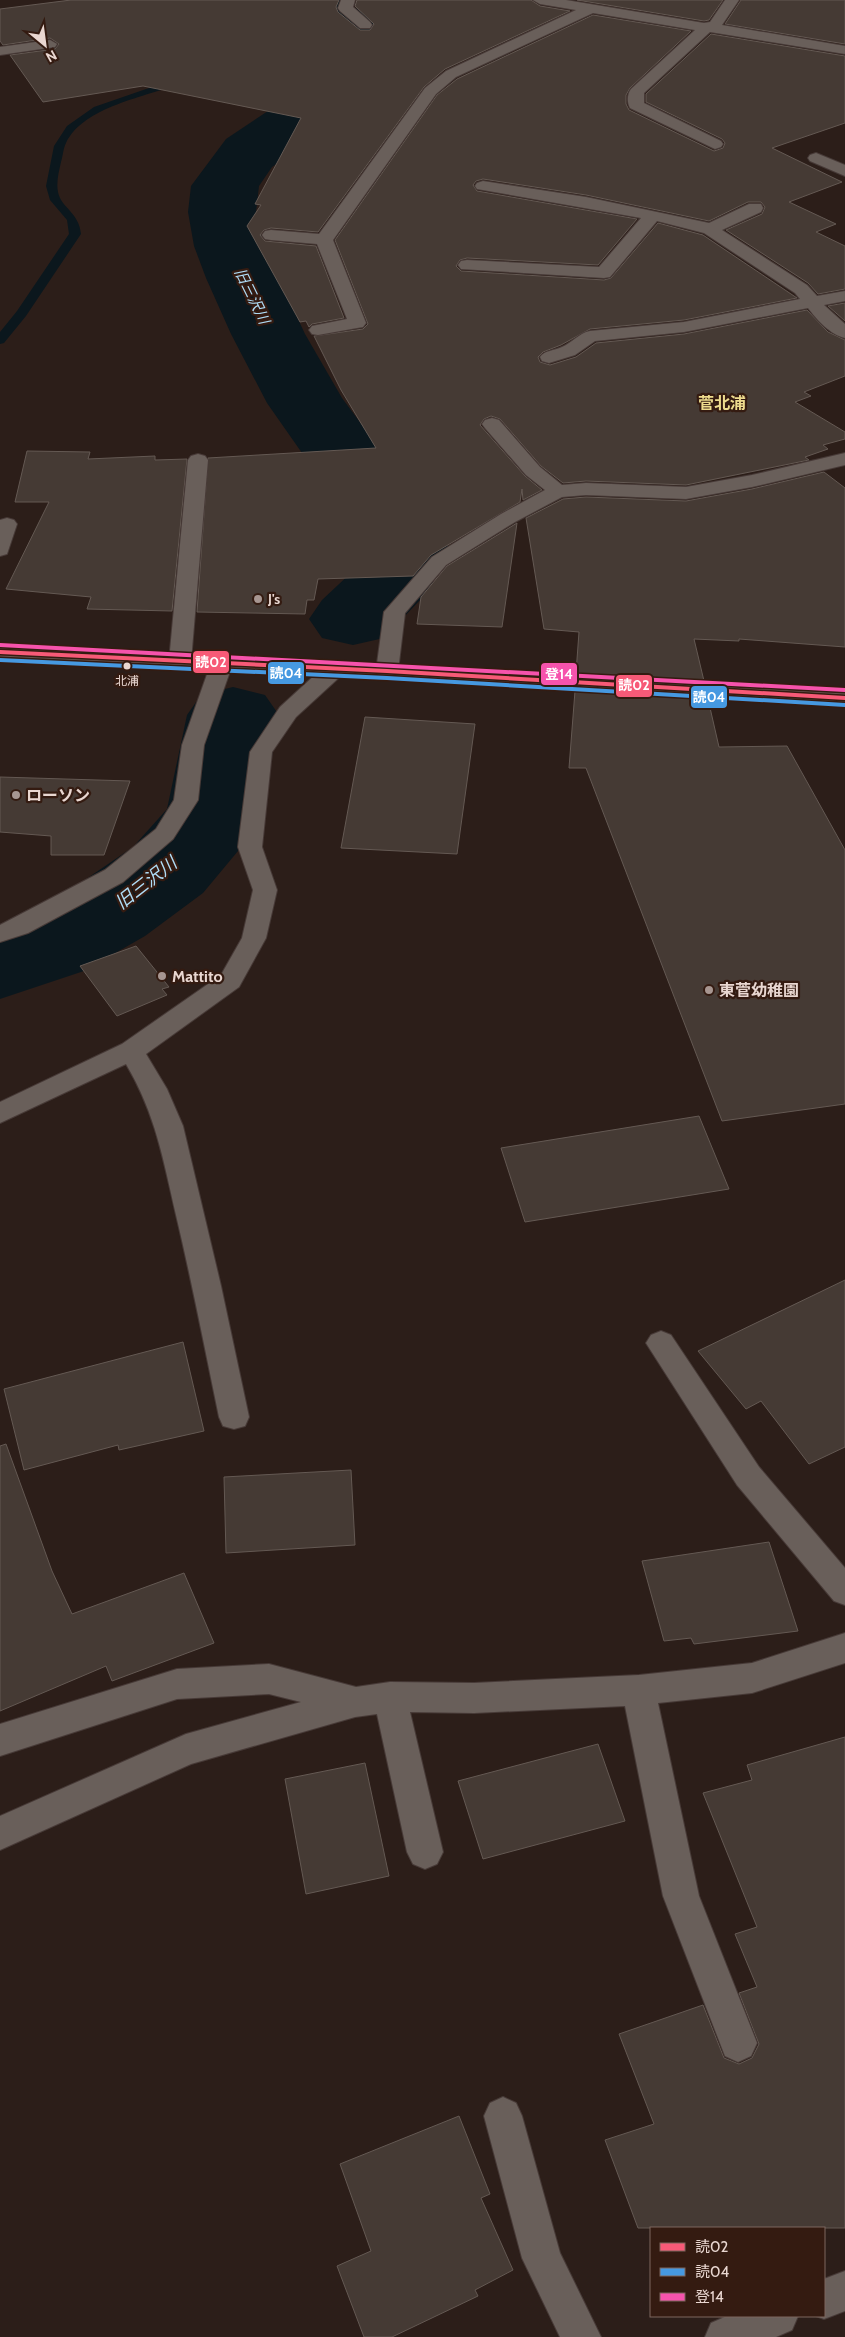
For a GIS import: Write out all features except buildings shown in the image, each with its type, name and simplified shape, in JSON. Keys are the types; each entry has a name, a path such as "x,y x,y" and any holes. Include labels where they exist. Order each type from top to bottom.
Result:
{"main road":[{"path":"0,652 336,668 845,698"}],"street":[{"path":"348,0 345,8 366,25"},
{"path":"540,0 845,50"},
{"path":"715,144 636,105 636,92 711,27 732,0"},
{"path":"324,240 409,124 430,91 451,74 590,9"},
{"path":"0,51 50,44"},
{"path":"816,158 845,171"},
{"path":"483,186 586,202 682,221 710,229 801,289 823,315 845,333"},
{"path":"710,229 755,208"},
{"path":"467,265 604,273 652,216"},
{"path":"271,236 324,240"},
{"path":"318,330 357,322 324,240"},
{"path":"549,357 569,351 590,336 684,327 845,296"},
{"path":"492,424 533,471 558,491"},
{"path":"387,671 395,612 439,561 508,518 558,491 586,489 686,493 752,481 845,459"},
{"path":"180,661 198,460"},
{"path":"0,550 7,524"},
{"path":"0,934 20,927 114,876 165,834 186,800 193,745 222,663"},
{"path":"0,1113 131,1051 230,981 254,938 265,890 250,847 261,752 288,712 336,668"},
{"path":"131,1051 154,1089 169,1126 208,1286 234,1417"},
{"path":"661,1343 748,1476 845,1591"},
{"path":"0,1834 186,1750 355,1702 390,1697 474,1698 640,1690 752,1678 845,1648"},
{"path":"0,1740 177,1684 269,1679 355,1702"},
{"path":"640,1690 681,1896 738,2042"},
{"path":"390,1697 425,1852"},
{"path":"503,2116 542,2258 581,2337"},
{"path":"825,2298 845,2291"},
{"path":"725,2337 775,2317"}],"waterway":[{"name":"旧三沢川","path":"326,0 324,6 329,17 363,40 368,55 360,74 297,121 249,153 225,186 222,212 229,246 242,278 268,334 306,403 337,446 405,528 406,550 390,582 353,619"},
{"path":"0,340 22,313 75,234 72,220 55,200 52,191 53,173 61,142 70,129 98,109 178,81"},
{"name":"旧三沢川","path":"0,964 48,947 109,912 168,870 214,817 233,715"}],"transit line":[{"name":"登14","path":"0,645 387,664 845,690"},
{"name":"読02","path":"0,652 387,671 845,698"},
{"name":"読04","path":"0,660 387,678 845,705"}],"place":[{"name":"J's","path":"258,599"},
{"name":"北浦","path":"127,666"},
{"name":"ローソン","path":"16,795"},
{"name":"Mattito","path":"162,976"},
{"name":"東菅幼稚園","path":"709,990"}],"district":[{"name":"菅北浦","path":"722,403"}]}
